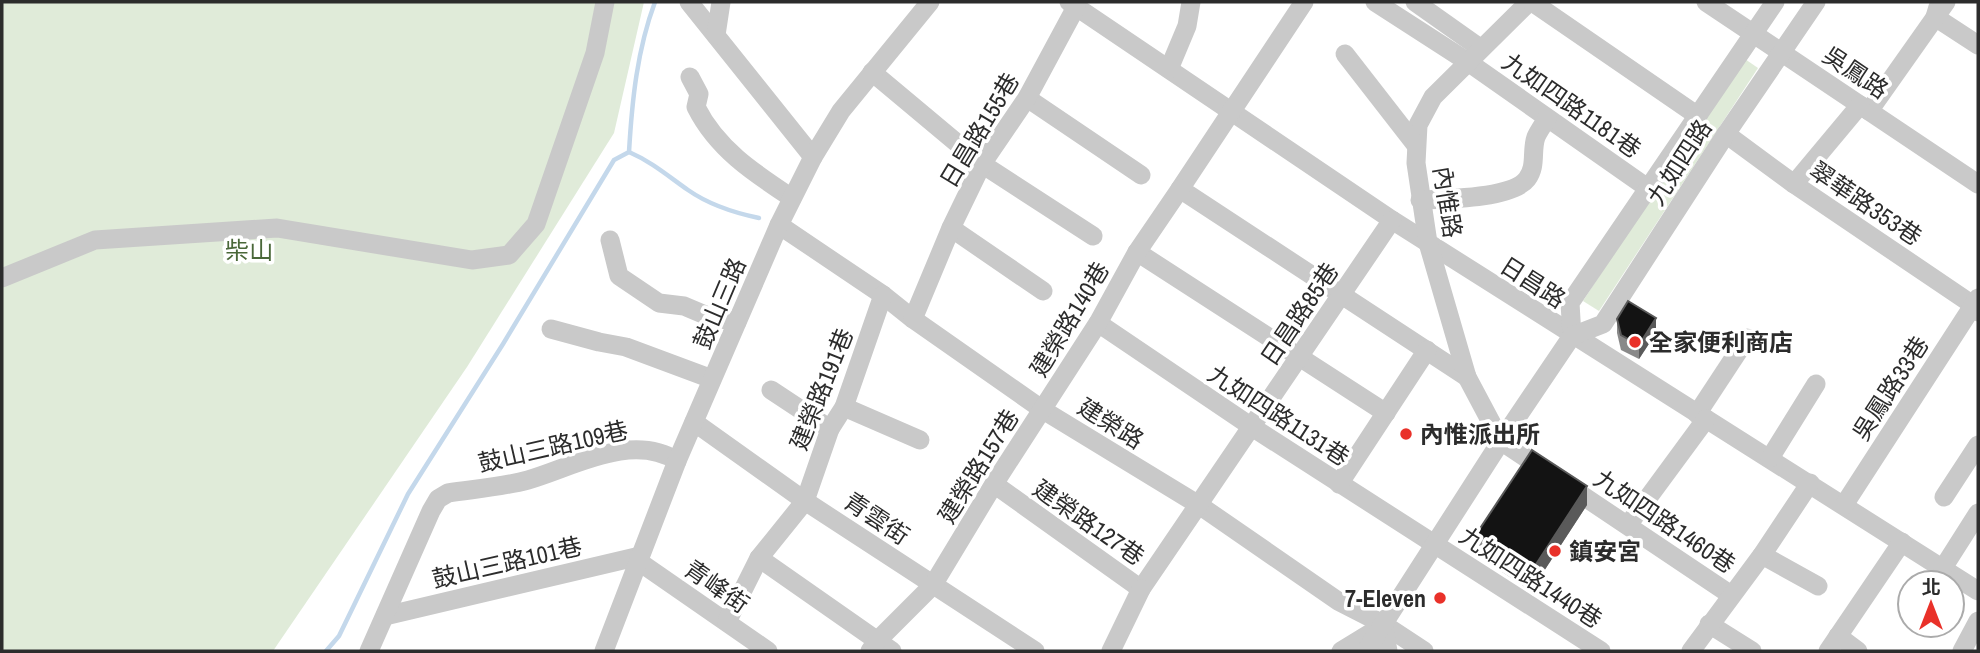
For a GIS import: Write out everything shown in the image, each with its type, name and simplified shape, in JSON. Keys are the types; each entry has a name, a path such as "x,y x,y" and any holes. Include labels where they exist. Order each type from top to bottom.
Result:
{"street":[{"path":"2,278 95,240 277,228 472,260 509,255 536,224 594,53 605,2"},
{"path":"689,2 813,157"},
{"path":"716,35 722,2"},
{"name":"鼓山三路","path":"604,651 677,461 792,198 841,111 930,2"},
{"path":"1169,69 1188,26 1191,2"},
{"name":"建榮路140巷","path":"1043,410 1098,323 1137,252 1304,2"},
{"path":"1375,2 1474,55"},
{"path":"1415,2 1474,55"},
{"path":"1530,2 1698,116"},
{"name":"內惟路","path":"1501,441 1467,377 1428,243 1420,200 1415,144 1418,125 1433,97 1530,2"},
{"name":"吳鳳路","path":"1706,2 1978,184"},
{"name":"九如四路","path":"1775,2 1570,303 1572,336 1603,324 1726,134 1816,2"},
{"name":"日昌路","path":"1072,4 1392,220 1978,590"},
{"name":"日昌路155巷","path":"913,319 951,228 982,164 1027,98 1072,4"},
{"path":"1794,184 1865,108 1940,7 1978,45"},
{"path":"1345,54 1415,144"},
{"name":"九如四路1181巷","path":"1474,55 1547,118 1649,188"},
{"path":"872,72 982,164 1093,236"},
{"path":"690,77 699,94 696,107 711,132 743,165 792,198"},
{"path":"1027,98 1141,175"},
{"path":"1420,200 1469,198 1512,189 1526,181 1535,162 1535,139 1547,118"},
{"name":"翠華路353巷","path":"1726,134 1794,184 1977,305"},
{"path":"1180,188 1467,377"},
{"name":"日昌路85巷","path":"1199,505 1392,220"},
{"name":"建榮路","path":"779,225 883,295 1043,410 1199,505 1338,601 1383,624 1424,651"},
{"path":"951,228 1043,291"},
{"path":"610,240 619,276 659,303 684,306 710,317 737,322"},
{"path":"1137,252 1386,413"},
{"name":"建榮路191巷","path":"806,501 830,429 844,407 883,295"},
{"name":"吳鳳路33巷","path":"1844,505 1977,305"},
{"name":"九如四路1131巷","path":"1098,323 1252,427 1435,545"},
{"path":"551,329 626,347 712,379"},
{"path":"1366,651 1572,336"},
{"path":"1628,524 1702,416 1747,338"},
{"path":"1339,484 1427,350"},
{"path":"1770,457 1816,384"},
{"path":"771,390 830,429"},
{"path":"844,407 920,440"},
{"name":"建榮路157巷","path":"880,648 933,585 994,484 1043,410"},
{"name":"青雲街","path":"694,422 806,501 1035,651"},
{"name":"九如四路1460巷","path":"1501,441 1731,595"},
{"path":"1944,497 1978,444"},
{"name":"鼓山三路109巷","path":"369,651 438,499 448,493 526,480 617,451 653,450 677,461"},
{"path":"1691,651 1762,555 1810,483"},
{"name":"建榮路127巷","path":"994,484 1141,589 1199,505"},
{"path":"727,622 759,558 806,501"},
{"path":"1943,568 1978,513"},
{"path":"1858,651 1833,644 1902,542"},
{"name":"九如四路1440巷","path":"1435,545 1601,651"},
{"path":"1762,555 1818,586"},
{"path":"759,558 880,648"},
{"name":"鼓山三路101巷","path":"385,616 639,559"},
{"name":"青峰街","path":"639,559 768,651"},
{"path":"1111,651 1141,589"},
{"path":"1962,651 1978,621"},
{"path":"1341,651 1383,624"},
{"path":"1383,624 1388,651"},
{"path":"1709,624 1752,651"}],"green space":[{"name":"柴山","path":"2,2 644,2 614,133 467,367 273,651 2,651"},
{"path":"1742,57 1758,68 1599,311 1583,301"}],"building":[{"path":"1628,301 1656,318 1639,345 1621,335 1617,319"},
{"path":"1532,450 1587,486 1531,572 1475,536"}],"waterway":[{"path":"326,651 339,636 408,494 503,344 614,160 629,152 636,76 655,2"},
{"path":"629,152 704,200 759,218"}],"place":[{"name":"全家便利商店","path":"1635,342"},
{"name":"內惟派出所","path":"1406,434"},
{"name":"鎮安宮","path":"1555,551"},
{"name":"7-Eleven","path":"1440,598"}]}
